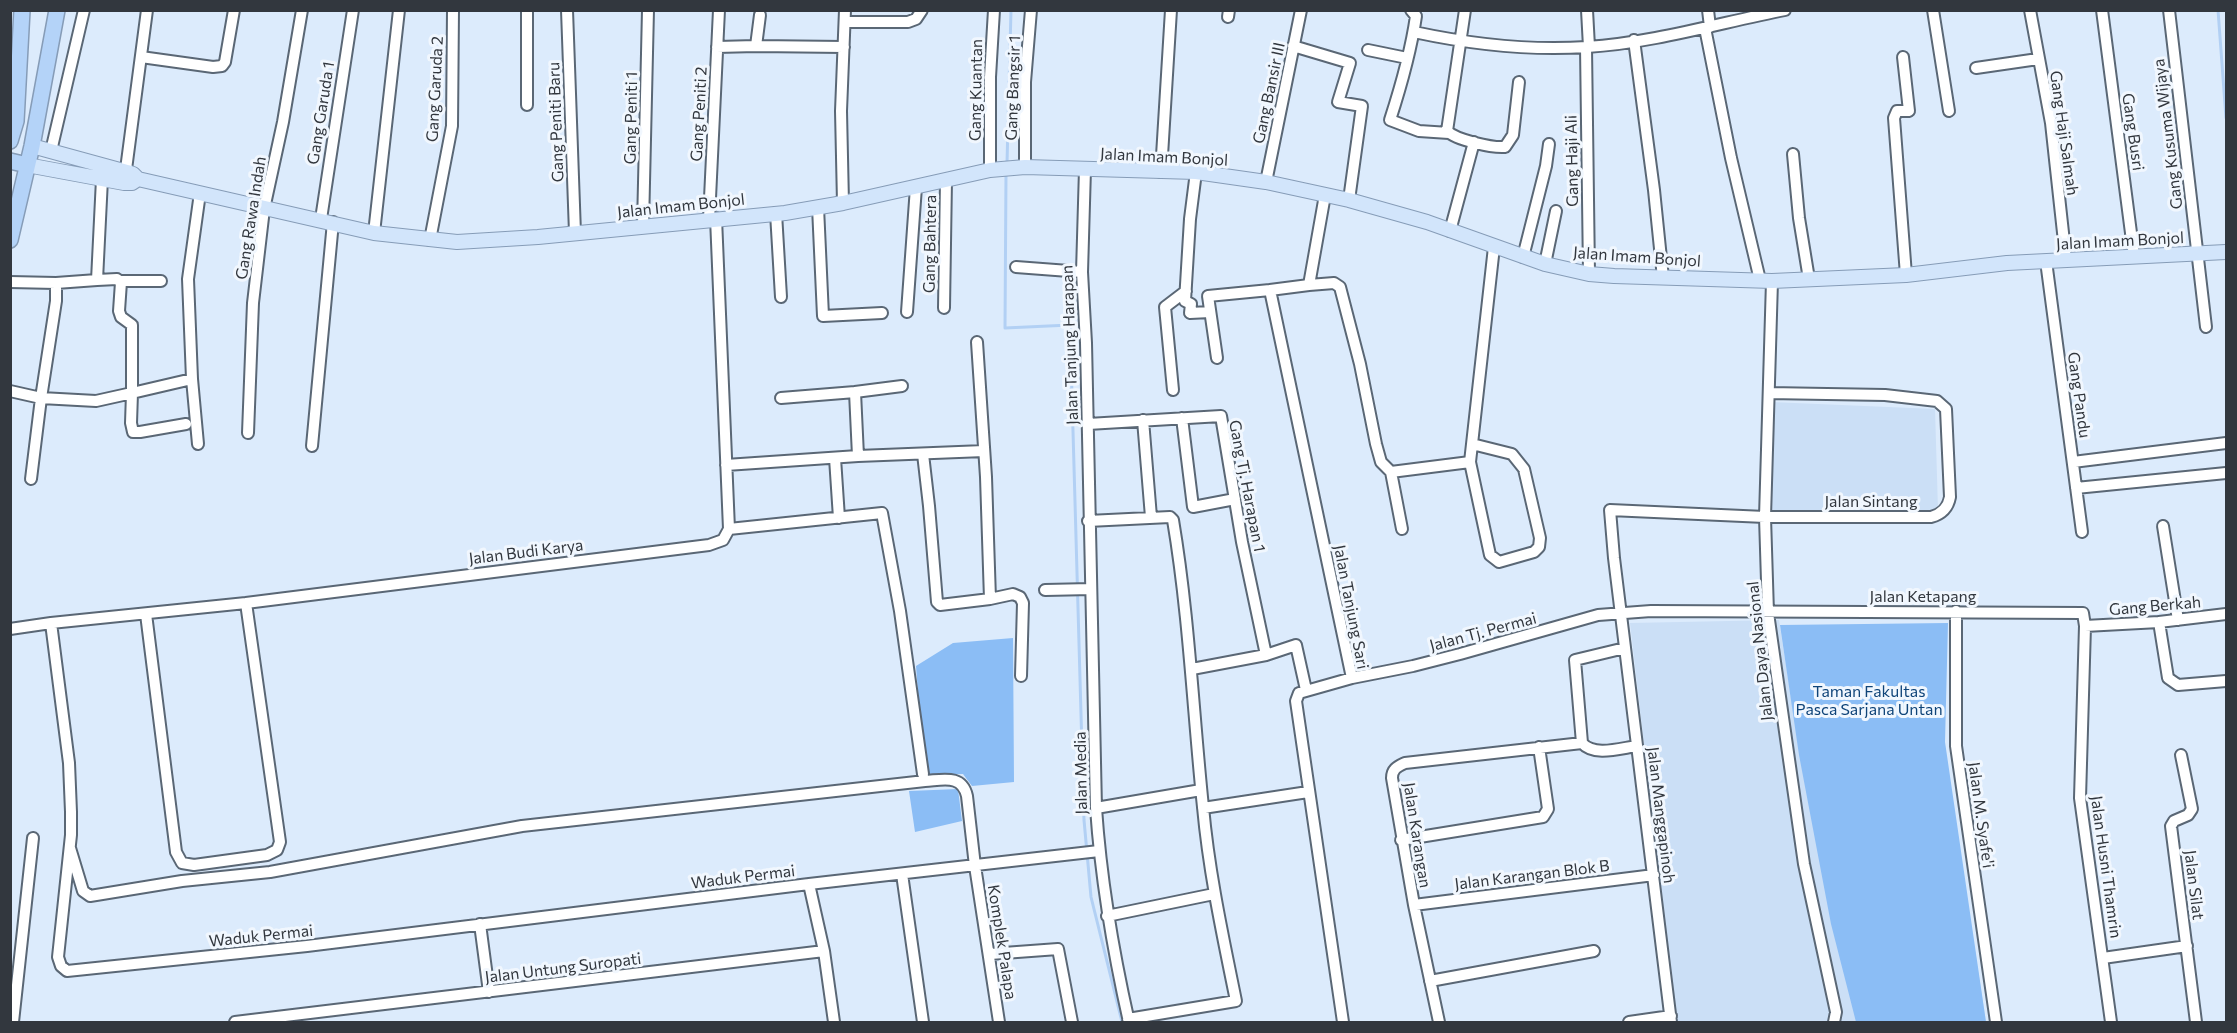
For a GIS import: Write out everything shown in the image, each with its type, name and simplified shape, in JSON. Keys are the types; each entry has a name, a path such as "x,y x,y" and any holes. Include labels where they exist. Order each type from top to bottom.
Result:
{"highway":[{"path":"22,10 16,121 11,141 32,146"},
{"path":"10,240 32,146 57,10"},
{"path":"10,161 27,165"}],"main road":[{"name":"Jalan Imam Bonjol","path":"32,146 130,178 374,233 430,240 484,241 776,213 843,203 991,170 1022,168 1196,172 1266,182 1391,211 1523,257 1589,274 1766,281 1906,275 2007,263 2225,252"},
{"name":"Jalan Imam Bonjol","path":"27,165 102,179 130,178"}],"street":[{"path":"51,151 84,10"},
{"path":"130,178 147,10"},
{"path":"141,57 213,67 222,66 225,62 234,10"},
{"name":"Gang Rawa Indah","path":"248,433 254,303 264,209 283,122 302,10"},
{"name":"Gang Garuda 1","path":"312,446 327,221 353,10"},
{"path":"374,233 399,10"},
{"name":"Gang Garuda 2","path":"430,240 452,126 453,10"},
{"path":"527,10 527,105"},
{"name":"Gang Peniti Baru","path":"567,10 575,233"},
{"name":"Gang Peniti 1","path":"643,226 648,10"},
{"name":"Gang Peniti 2","path":"713,219 719,10"},
{"path":"843,203 841,111 845,10"},
{"path":"845,22 908,22 916,19 921,10"},
{"name":"Gang Kuantan","path":"991,170 990,77 994,10"},
{"name":"Gang Bangsir 1","path":"1022,168 1025,82 1031,10"},
{"path":"1161,172 1171,10"},
{"name":"Gang Bansir III","path":"1266,182 1301,10"},
{"path":"1411,10 1416,16 1414,32 1390,120 1419,131 1449,133 1474,142 1502,148 1509,144 1513,135 1519,82"},
{"path":"1449,133 1446,127 1465,10"},
{"name":"Gang Haji Ali","path":"1587,10 1589,274"},
{"name":"Jalan Daya Nasional","path":"1708,10 1707,27 1733,168 1766,281 1768,393 1764,517 1768,613 1804,864 1835,1017 1843,1023"},
{"path":"1414,32 1459,41 1535,47 1587,47 1707,27 1785,10"},
{"path":"1933,10 1949,111"},
{"name":"Gang Haji Salmah","path":"2030,10 2051,123 2066,260"},
{"name":"Gang Busri","path":"2102,10 2134,256"},
{"name":"Gang Kusuma Wijaya","path":"2169,10 2206,327"},
{"path":"756,46 760,15"},
{"path":"1634,40 1663,278"},
{"path":"1293,46 1350,63 1338,102 1362,106 1349,200"},
{"path":"717,47 844,47"},
{"path":"1368,50 1407,58"},
{"path":"1903,57 1909,111 1898,111 1894,118 1906,275"},
{"path":"1976,68 2038,59"},
{"path":"1450,231 1474,142"},
{"path":"1523,257 1546,166 1549,144"},
{"path":"1793,154 1799,218 1809,279"},
{"name":"Jalan Tanjung Harapan","path":"1084,169 1082,272 1088,424 1088,521"},
{"path":"1196,172 1190,219 1185,296 1191,304 1190,313 1210,312"},
{"path":"97,280 102,179"},
{"name":"Gang Bahtera","path":"944,308 946,180"},
{"path":"907,312 916,187"},
{"path":"198,444 192,379 189,267 200,193"},
{"path":"1309,285 1325,195"},
{"path":"818,207 823,316 882,314"},
{"path":"1545,264 1556,210"},
{"path":"776,213 781,297"},
{"path":"713,219 729,529 881,513 883,515 900,611 923,774"},
{"path":"1472,444 1512,454 1524,469 1540,538 1537,550 1499,562 1490,555 1470,462 1472,444 1494,247"},
{"name":"Gang Pandu","path":"2046,261 2082,532"},
{"path":"1016,267 1082,272"},
{"path":"119,280 119,311 121,317 132,325 130,423 133,432 186,424"},
{"path":"10,282 161,281"},
{"path":"32,479 41,398 56,301 56,283"},
{"path":"1217,358 1208,296 1334,283 1340,287 1360,364 1376,444 1382,462 1391,472 1402,529"},
{"name":"Jalan Tanjung Sari","path":"1270,290 1352,678 1306,690"},
{"path":"1173,390 1165,307 1185,296"},
{"path":"977,342 990,599"},
{"path":"10,391 41,398 96,401 192,379"},
{"path":"781,398 902,386"},
{"path":"855,392 858,456"},
{"name":"Jalan Sintang","path":"1621,612 1610,510 1764,517 1931,517 1944,511 1950,497 1946,409 1937,401 1864,393 1768,393"},
{"name":"Gang Tj. Harapan 1","path":"1088,424 1221,416 1266,655"},
{"path":"1182,418 1193,507 1235,499"},
{"path":"1143,420 1151,517"},
{"path":"2073,462 2226,443"},
{"path":"726,465 858,456 984,451"},
{"path":"923,454 937,602 940,605 1013,594 1018,596 1023,601 1021,676"},
{"path":"835,458 839,518"},
{"path":"1391,472 1470,462"},
{"path":"2076,488 2226,473"},
{"path":"1088,521 1151,517 1170,517 1173,520 1192,669 1201,790 1214,894 1236,1001 1129,1021"},
{"name":"Jalan Media","path":"1088,521 1098,851 1107,916 1129,1021"},
{"path":"2163,526 2178,620"},
{"name":"Jalan Budi Karya","path":"10,629 246,603 709,545 723,540 729,529"},
{"path":"1045,590 1089,589"},
{"path":"146,614 176,852 182,863 194,865 272,854 280,843 246,603"},
{"name":"Jalan M. Syafe'i","path":"1956,611 1956,746 1996,1023"},
{"name":"Jalan Tj. Permai","path":"1352,678 1413,666 1598,615 1621,612"},
{"name":"Jalan Ketapang","path":"1621,612 2079,612"},
{"name":"Jalan Manggapinoh","path":"1621,612 1671,1019"},
{"name":"Jalan Husni Thamrin","path":"2079,612 2084,614 2085,626 2080,798 2111,1023"},
{"name":"Gang Berkah","path":"2085,626 2159,622 2226,614"},
{"path":"2159,622 2168,678 2171,681 2178,685 2226,681"},
{"name":"Waduk Permai","path":"51,623 69,763 71,835 58,957 61,966 68,971 296,947 1098,851"},
{"path":"1192,669 1266,655 1296,645 1306,690 1299,693 1296,701 1343,1023"},
{"path":"1582,743 1575,660 1625,648"},
{"name":"Jalan Karangan","path":"1439,1023 1401,840 1392,778 1397,767 1405,763 1582,743 1586,748 1592,750 1637,746"},
{"path":"1401,840 1538,819 1545,816 1548,812 1548,804 1539,747"},
{"name":"Jalan Silat","path":"2181,756 2192,809 2188,815 2174,821 2171,826 2187,946"},
{"name":"Komplek Palapa","path":"70,848 83,891 90,896 183,881 270,872 522,826 924,781 952,780 960,782 966,792 999,1023"},
{"path":"1096,808 1201,790"},
{"path":"1203,808 1308,792"},
{"path":"13,1023 33,838"},
{"path":"902,874 923,1023"},
{"name":"Jalan Karangan Blok B","path":"1414,905 1654,874"},
{"path":"809,884 824,951 834,1023"},
{"path":"1107,916 1214,894"},
{"path":"480,924 489,992"},
{"path":"2103,958 2187,946 2196,1023"},
{"path":"990,954 1058,949 1072,1023"},
{"name":"Jalan Untung Suropati","path":"235,1023 824,951"},
{"path":"1430,981 1594,951"},
{"path":"1629,1023 1671,1019"}],"shaded area":[{"path":"1771,402 1935,409 1938,510 1771,513"},
{"path":"1779,620 1800,755 1968,904 1986,1022 1676,1022 1630,623"}],"green space":[{"name":"Taman Fakultas Pasca Sarjana Untan","path":"1948,623 1945,742 1986,1022 1856,1022 1831,924 1799,755 1780,625"},
{"path":"1013,638 1014,782 972,786 963,774 924,775 916,666 953,643"},
{"path":"958,789 962,821 915,832 909,791"}],"waterway":[{"path":"1007,163 1011,10"},
{"path":"2218,10 2226,118"},
{"path":"1006,173 1005,328 1070,325 1084,820 1091,897 1122,1022"}]}
